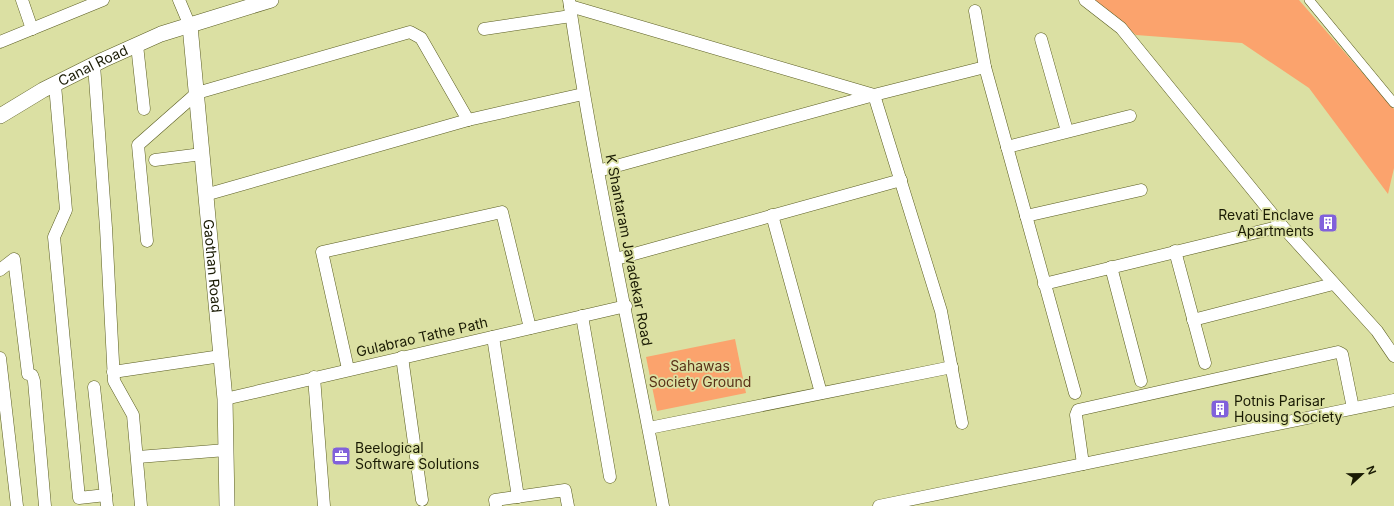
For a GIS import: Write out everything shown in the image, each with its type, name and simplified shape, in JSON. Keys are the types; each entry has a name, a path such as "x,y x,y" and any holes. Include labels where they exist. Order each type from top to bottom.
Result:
{"street":[{"path":"22,0 32,29"},
{"path":"0,42 103,0"},
{"path":"179,0 190,26"},
{"name":"Canal Road","path":"0,116 55,84 161,34 271,0"},
{"path":"1085,0 1120,28 1282,226 1377,331 1394,356"},
{"path":"1309,0 1394,103"},
{"path":"484,29 570,8 874,94"},
{"name":"K Shantaram Javadekar Road","path":"570,8 583,94 626,306 663,506"},
{"path":"975,11 985,67 1075,393"},
{"name":"Gaothan Road","path":"190,26 225,399 227,506"},
{"path":"146,241 138,146 197,92 410,32 421,38 468,120"},
{"path":"1041,39 1068,131"},
{"path":"137,45 144,109"},
{"path":"94,65 106,228 113,372 114,381 133,415 138,457 141,506"},
{"path":"598,171 874,94 985,67"},
{"path":"55,84 66,210 54,237 79,502 106,501 94,387"},
{"path":"205,195 468,120 583,94"},
{"path":"874,94 941,311 962,424"},
{"path":"1007,147 1130,116"},
{"path":"155,160 202,154"},
{"path":"616,258 901,180"},
{"path":"1026,216 1141,190"},
{"path":"348,369 322,252 502,212 530,328"},
{"path":"772,216 821,393"},
{"path":"1044,284 1282,226"},
{"path":"1175,251 1205,363"},
{"path":"0,270 14,259 28,374 32,375 34,381 45,506"},
{"path":"1111,267 1141,381"},
{"path":"1194,320 1333,284"},
{"name":"Gulabrao Tathe Path","path":"225,399 348,369 626,306"},
{"path":"582,316 610,476"},
{"path":"493,337 518,497"},
{"path":"1083,464 1076,415 1078,410 1323,355 1338,352 1342,354 1353,408"},
{"path":"113,372 221,356"},
{"path":"402,357 422,500"},
{"path":"0,358 17,506"},
{"path":"649,428 952,367"},
{"path":"314,377 324,506"},
{"path":"880,506 908,503 1083,464 1394,400"},
{"path":"138,457 226,450"},
{"path":"496,506 496,500 565,490 568,506"}],"green space":[{"path":"1095,0 1299,0 1394,109 1394,168 1388,194 1309,88 1242,43 1136,35"},
{"name":"Sahawas Society Ground","path":"735,339 746,393 657,411 646,357"}],"place":[{"name":"Revati Enclave Apartments","path":"1328,223"},
{"name":"Potnis Parisar Housing Society","path":"1220,409"},
{"name":"Beelogical Software Solutions","path":"341,456"}]}
